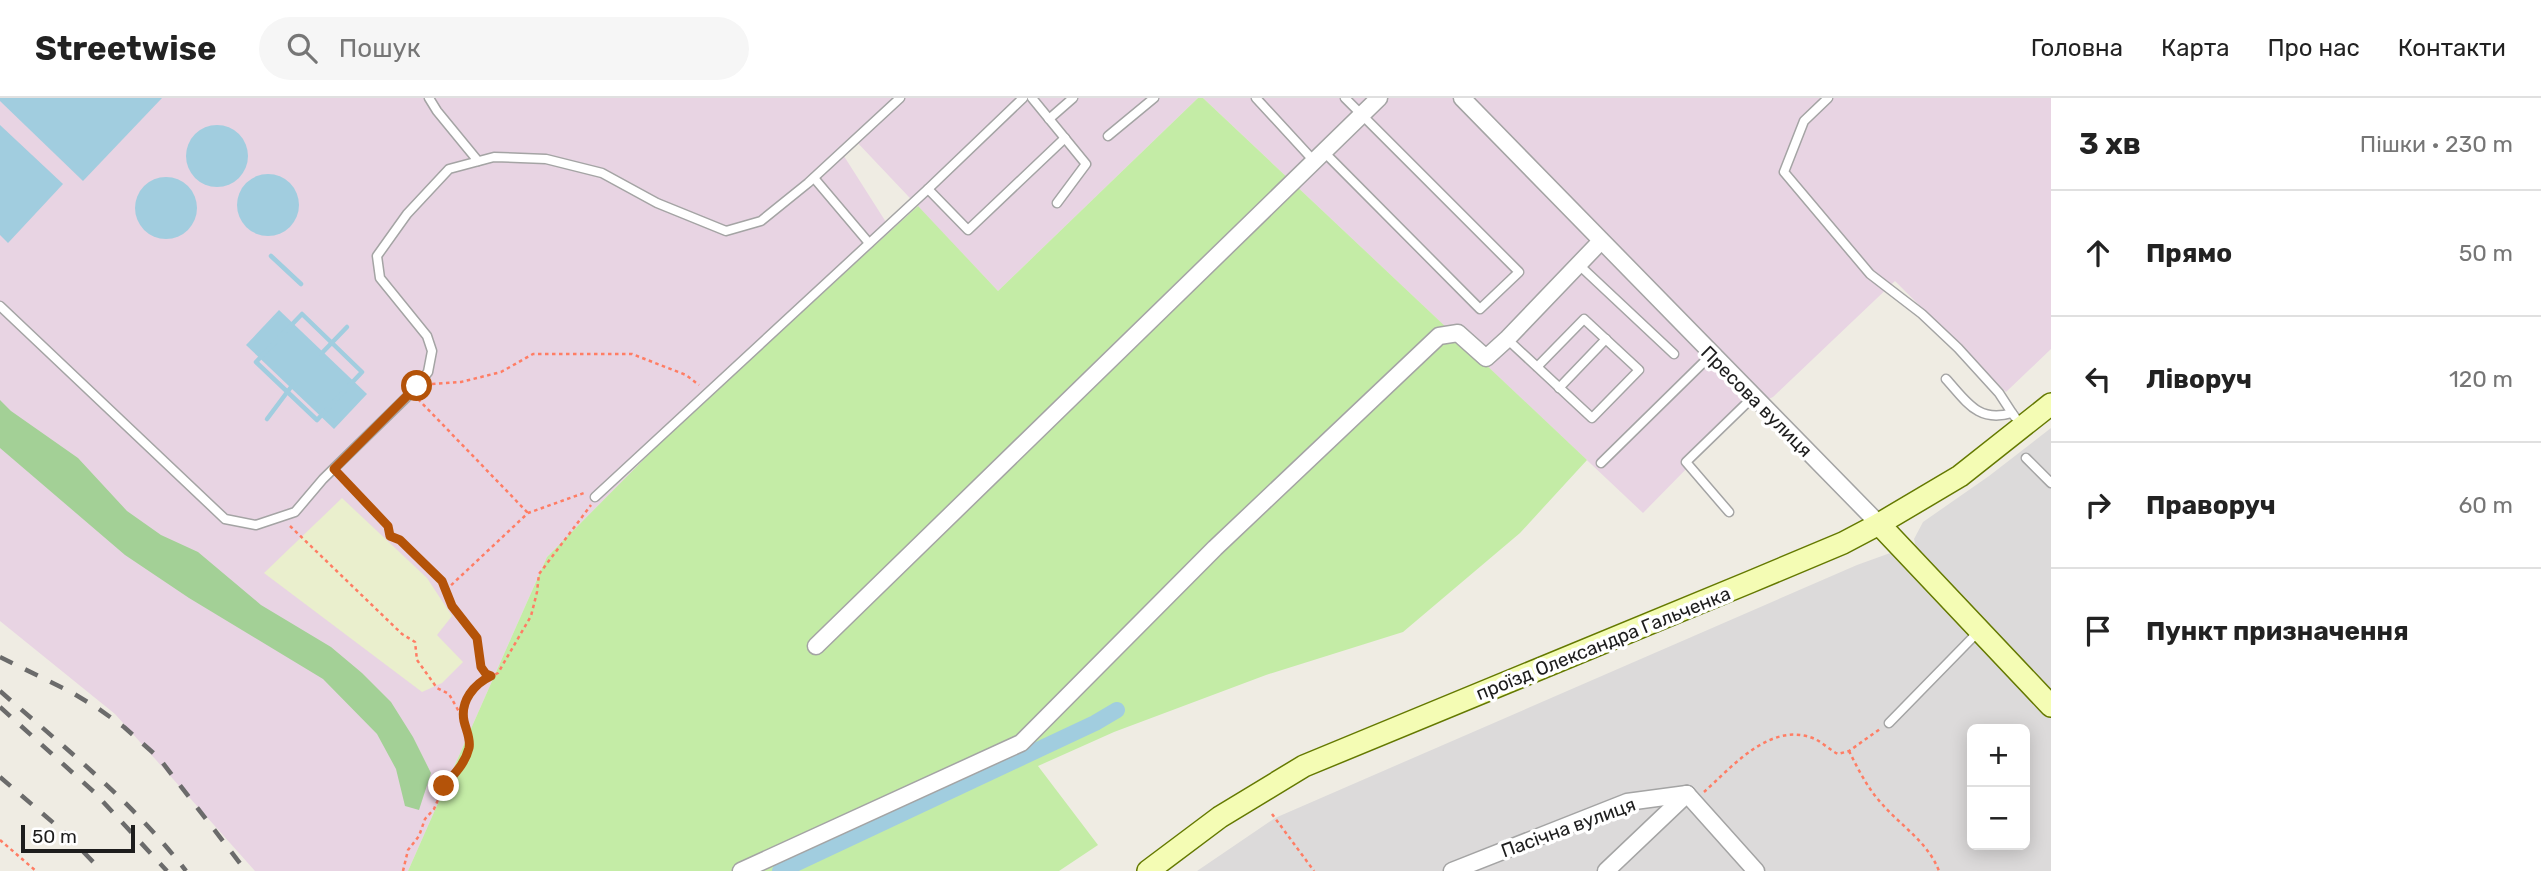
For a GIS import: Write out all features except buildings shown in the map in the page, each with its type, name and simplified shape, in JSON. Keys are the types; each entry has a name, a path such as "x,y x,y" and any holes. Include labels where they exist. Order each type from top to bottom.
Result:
{"main road":[{"name":"проїзд Олександра Гальченка","path":"1148,871 1220,817 1304,766 1843,543 1960,476 2018,420 2051,404"},
{"name":"Пресова вулиця","path":"1879,524 2051,706"}],"street":[{"path":"816,646 1379,98"},
{"name":"Пресова вулиця","path":"1462,98 1879,524"},
{"path":"741,871 1021,743 1215,548 1439,336 1458,333 1486,358 1601,241"},
{"path":"1606,871 1691,798 1756,871"},
{"name":"Пасічна вулиця","path":"1452,871 1627,802 1691,798"}],"lane":[{"path":"429,98 478,161"},
{"path":"595,497 1023,98"},
{"path":"1032,98 1086,163 1057,203"},
{"path":"1049,119 1073,98"},
{"path":"1108,136 1154,98"},
{"path":"1256,98 1480,309 1519,272 1345,98"},
{"path":"1828,98 1804,121 1784,172 1870,274 1922,314 1958,348 1999,393 2018,420"},
{"path":"0,306 225,519 256,525 295,512 334,469 415,389 428,372 432,351 427,336 380,278 377,256 407,214 449,169 494,157 546,159 601,173 657,203 726,231 761,221 814,178 896,99"},
{"path":"928,189 968,229 1065,138"},
{"path":"814,178 869,243"},
{"path":"1578,264 1674,354"},
{"path":"1507,339 1536,367 1592,418 1639,370 1584,319 1536,367"},
{"path":"1559,388 1606,339"},
{"path":"1601,463 1711,355"},
{"path":"1946,379 1982,414 2018,420"},
{"path":"1729,512 1686,462 1753,397"},
{"path":"2026,458 2051,483"},
{"path":"1889,723 1979,631"}],"path":[{"path":"415,389 501,372 533,354 632,354 686,375 706,392"},
{"path":"415,389 528,513"},
{"path":"334,469 388,526 390,536 400,540 442,581 452,606 477,638 481,667 491,676"},
{"path":"446,590 528,513 609,483"},
{"path":"464,720 468,695 478,683 498,673 531,616 539,574 589,509 595,497"},
{"path":"280,517 402,634 415,642 417,660 437,688 449,694 464,720 470,741 463,764 444,786 434,809 425,818 419,836 405,855 403,871"},
{"path":"1691,798 1743,757 1779,736 1813,738 1838,754 1849,751 1889,723"},
{"path":"1849,751 1881,803 1934,858 1939,871"},
{"path":"1272,814 1314,871"},
{"path":"0,840 37,871"}],"shaded area":[{"path":"0,98 1198,98 998,291 854,139 842,153 891,230 674,429 547,557 408,871 255,871 115,714 0,621"},
{"path":"1203,98 2051,98 2051,349 2006,392 1895,281 1773,397 1743,411 1643,513"},
{"path":"2051,428 2051,696 1916,548 1914,539 1923,522"},
{"path":"1893,552 2051,716 2051,871 1197,871 1275,818 1857,565"}],"green space":[{"path":"1198,98 1203,98 1587,460 1520,533 1403,632 1266,675 1114,732 1038,766 1098,845 1059,871 408,871 547,557 674,429 918,206 998,291"},
{"path":"0,400 11,411 78,458 127,511 161,535 198,552 261,605 331,647 362,673 391,702 431,773 419,810 405,806 396,769 377,734 323,679 189,598 125,555 0,448"},
{"path":"342,498 427,578 452,616 437,635 463,662 442,683 422,692 264,573"}],"water":[{"path":"0,98 162,98 83,181 0,101"},
{"path":"0,125 63,184 8,243 0,235"},
{"path":"211,125 223,125 239,134 246,144 246,168 239,178 223,187 211,187 200,182 191,173 186,162 186,150 191,139 200,130"},
{"path":"262,174 274,174 290,183 297,193 297,217 290,227 274,236 262,236 251,231 242,222 237,211 237,199 242,188 251,179"},
{"path":"160,177 172,177 188,186 195,196 195,220 188,230 172,239 160,239 149,234 140,225 135,214 135,202 140,191 149,182"},
{"path":"279,310 367,394 334,429 246,345"}],"waterway":[{"path":"271,256 301,284"},
{"path":"302,314 362,372 317,420 256,362 302,314"},
{"path":"321,354 347,327"},
{"path":"267,419 294,383"},
{"path":"780,871 1095,723 1117,710"}],"railway":[{"path":"0,657 71,692 124,727 159,758 246,871"},
{"path":"0,691 121,799 186,871"},
{"path":"0,707 94,792 167,871"},
{"path":"0,777 64,832 102,871"}],"route":[{"path":"417,386 334,469 388,526 391,530 390,536 400,540 442,581 452,606 477,638 479,663 486,674 491,676 478,683 468,695 464,720 469,747 463,764 444,786"}]}
